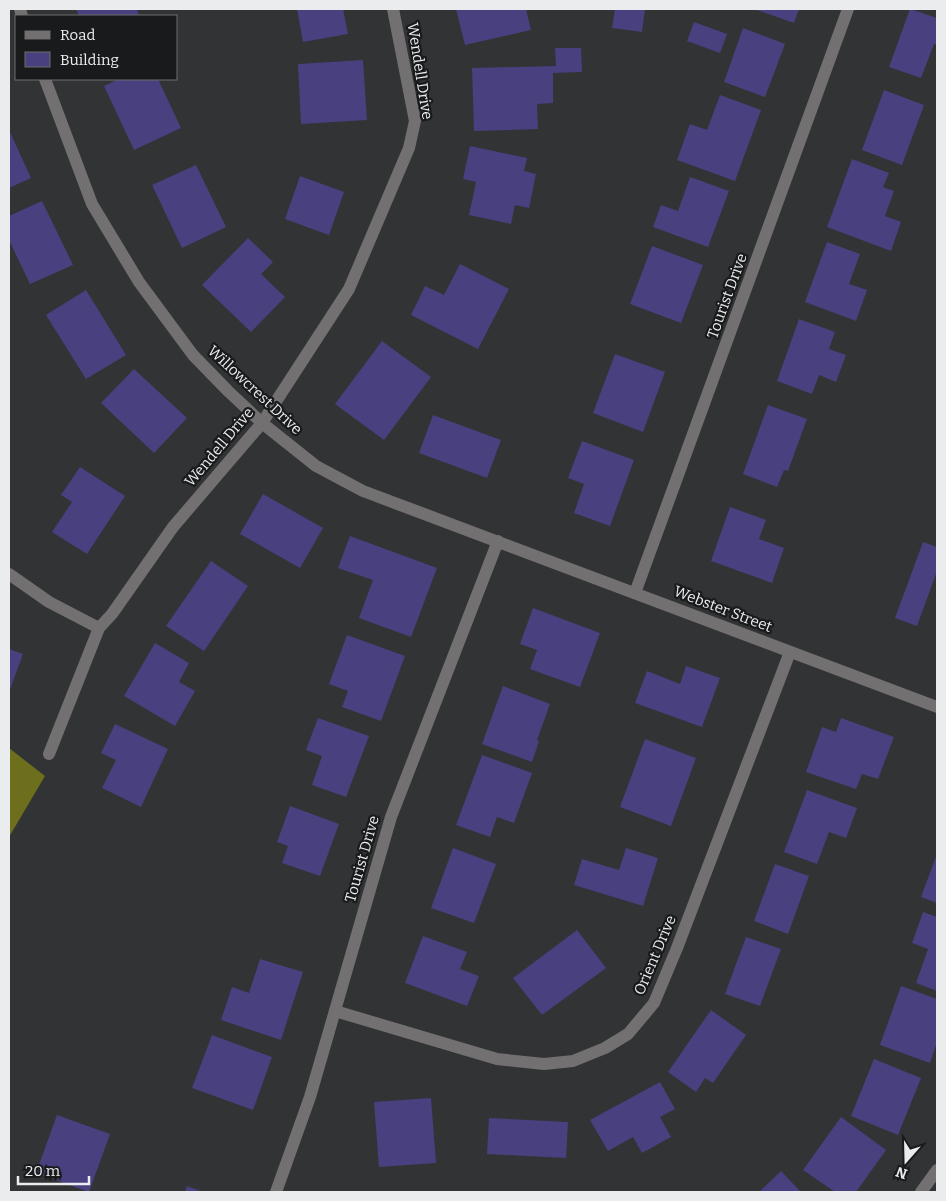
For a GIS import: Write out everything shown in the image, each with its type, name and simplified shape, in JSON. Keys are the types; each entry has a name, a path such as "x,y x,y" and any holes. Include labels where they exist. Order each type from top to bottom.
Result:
{"street":[{"name":"Wendell Drive","path":"49,754 99,628 112,614 174,526 262,423 349,289 409,148 415,122 393,9"},
{"name":"Tourist Drive","path":"635,593 848,9"},
{"name":"Willowcrest Drive","path":"46,80 92,204 139,282 193,355 228,391 262,423 316,466 363,492 498,541"},
{"name":"Tourist Drive","path":"276,1192 310,1097 390,817 498,541"},
{"name":"Webster Street","path":"498,541 937,707"},
{"path":"9,574 49,602 99,628"},
{"name":"Orient Drive","path":"335,1011 497,1060 544,1064 573,1061 605,1048 628,1034 654,1003 677,948 790,652"},
{"path":"921,1192 937,1170"}],"shaded area":[{"path":"9,748 45,776 9,837"}],"building":[{"path":"76,9 137,9 139,15 79,15"},
{"path":"297,9 343,9 348,34 303,42"},
{"path":"456,9 526,9 531,30 465,45"},
{"path":"615,9 645,9 642,32 612,28"},
{"path":"754,9 799,9 794,23"},
{"path":"910,9 937,18 937,45 934,44 921,78 889,67"},
{"path":"694,22 727,34 720,53 687,41"},
{"path":"743,28 785,44 765,97 724,82"},
{"path":"555,48 581,48 582,72 553,73 553,103 537,104 538,129 474,131 472,68 556,66"},
{"path":"363,60 367,120 301,124 298,64"},
{"path":"117,80 158,80 181,128 134,150 104,86"},
{"path":"884,90 924,105 902,165 862,150"},
{"path":"720,95 761,110 735,181 677,160 690,124 707,130"},
{"path":"9,130 31,178 9,188"},
{"path":"470,146 527,158 524,171 536,174 529,208 515,205 511,224 469,215 476,182 463,179"},
{"path":"852,159 889,173 883,187 894,191 885,216 901,222 891,251 827,227"},
{"path":"196,165 226,227 182,248 152,185"},
{"path":"300,176 344,192 329,235 285,219"},
{"path":"690,177 729,191 708,247 653,227 661,205 678,211"},
{"path":"42,201 73,265 30,284 9,240 9,216"},
{"path":"248,238 273,262 261,274 285,297 251,332 202,285"},
{"path":"827,242 860,254 849,284 867,290 856,321 805,302"},
{"path":"652,246 703,265 681,323 630,304"},
{"path":"460,264 509,289 478,349 411,315 425,286 444,295"},
{"path":"86,290 126,355 86,379 46,315"},
{"path":"799,319 835,332 829,349 846,355 836,382 819,375 812,394 777,381"},
{"path":"382,341 431,377 384,440 335,404"},
{"path":"615,354 665,372 643,432 593,413"},
{"path":"134,369 187,418 154,453 101,403"},
{"path":"768,405 807,419 788,471 784,470 777,487 743,474"},
{"path":"433,415 501,440 487,478 419,453"},
{"path":"582,441 634,460 610,526 574,513 584,484 568,478"},
{"path":"80,467 125,496 87,554 52,532 72,502 61,495"},
{"path":"263,494 323,528 300,568 240,534"},
{"path":"730,507 766,520 759,539 784,548 772,583 711,561"},
{"path":"350,536 437,568 411,637 359,618 373,580 338,568"},
{"path":"923,542 937,547 937,571 917,626 895,618"},
{"path":"211,561 248,586 204,651 166,626"},
{"path":"533,608 600,633 580,687 530,669 537,650 520,644"},
{"path":"347,635 405,656 381,721 342,707 348,691 329,684"},
{"path":"155,643 189,663 179,682 195,691 175,726 124,696"},
{"path":"9,649 23,654 9,692"},
{"path":"686,666 720,678 702,727 635,703 647,671 680,684"},
{"path":"503,686 550,704 537,740 539,741 532,762 482,744"},
{"path":"318,718 369,736 346,797 312,785 322,756 306,750"},
{"path":"841,718 894,737 878,779 862,774 856,789 806,772 822,727 836,732"},
{"path":"115,724 168,749 141,807 102,788 116,760 101,753"},
{"path":"645,739 696,758 671,826 620,807"},
{"path":"482,755 532,773 514,823 497,817 490,837 456,825"},
{"path":"807,790 857,808 846,838 829,832 817,864 784,852"},
{"path":"290,806 339,824 320,876 282,863 288,846 277,842"},
{"path":"453,848 496,864 474,923 431,908"},
{"path":"626,848 658,858 643,906 574,885 582,859 619,870"},
{"path":"937,854 937,903 921,897"},
{"path":"775,864 809,876 788,934 754,921"},
{"path":"923,912 937,917 937,991 916,983 928,949 912,943"},
{"path":"577,930 606,968 542,1015 513,978"},
{"path":"423,936 467,952 460,969 479,976 467,1006 405,983"},
{"path":"746,937 781,949 760,1006 725,994"},
{"path":"260,959 303,972 281,1040 221,1020 232,987 249,993"},
{"path":"901,986 937,999 937,1042 930,1063 880,1045"},
{"path":"711,1010 746,1035 713,1083 705,1078 696,1092 668,1072"},
{"path":"212,1035 272,1057 253,1110 192,1088"},
{"path":"874,1059 921,1078 898,1135 851,1116"},
{"path":"660,1082 675,1109 660,1117 671,1137 642,1153 633,1137 608,1151 590,1120"},
{"path":"431,1098 436,1163 379,1167 374,1102"},
{"path":"57,1115 110,1134 89,1192 36,1173"},
{"path":"841,1117 886,1150 856,1192 835,1192 803,1170"},
{"path":"489,1118 568,1122 566,1158 487,1154"},
{"path":"781,1171 801,1192 759,1192"},
{"path":"187,1186 203,1192 185,1192"}]}
